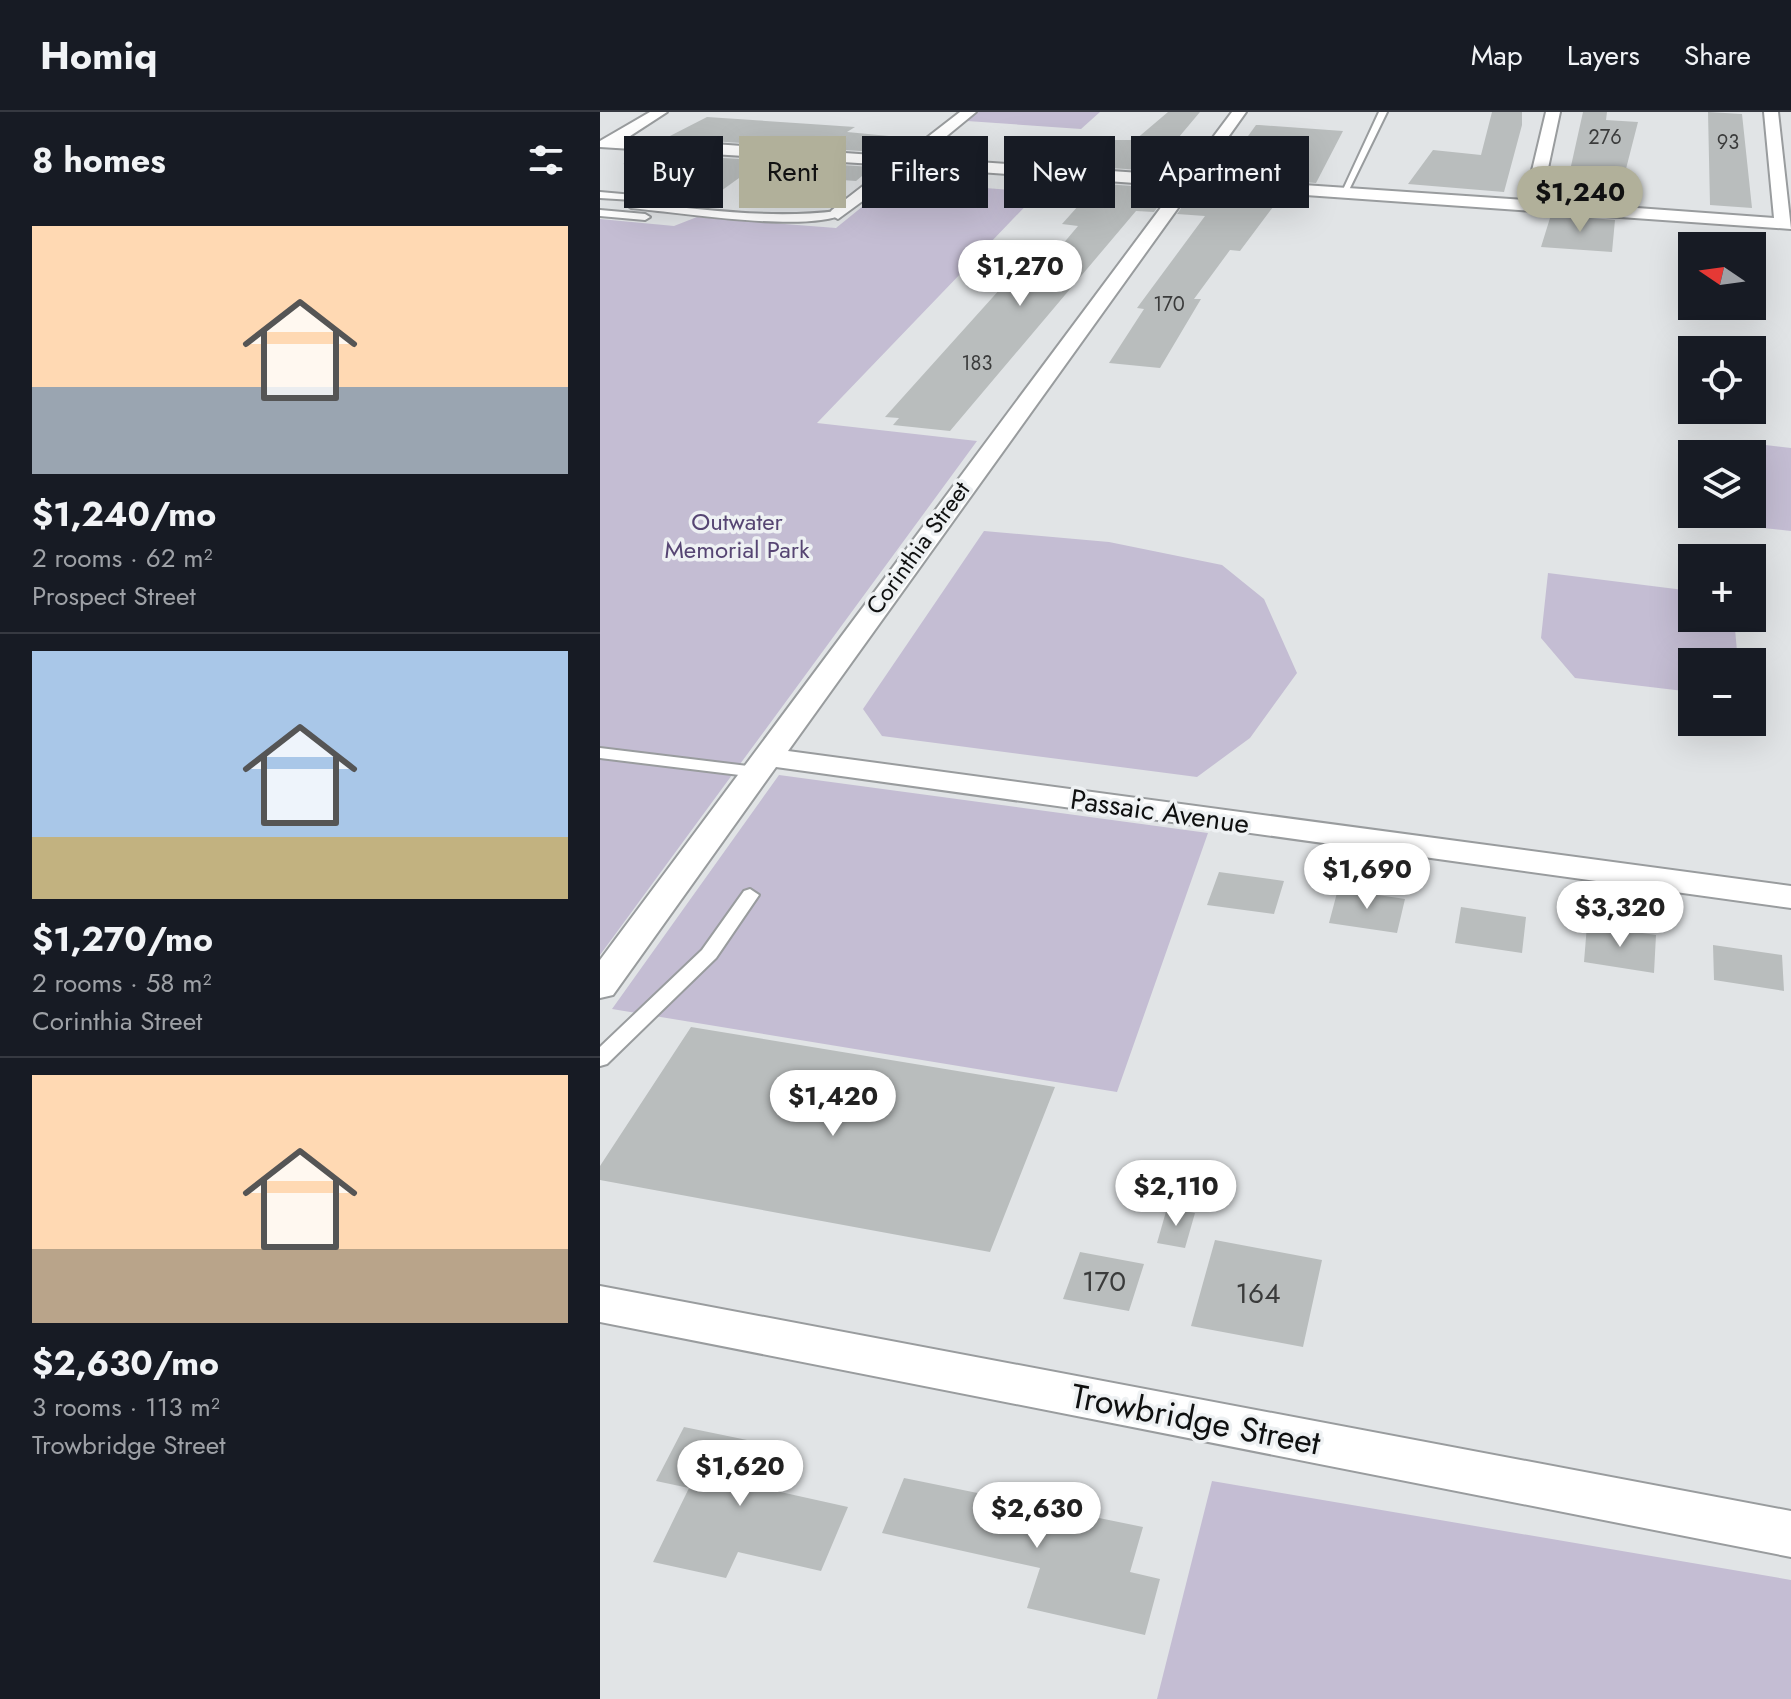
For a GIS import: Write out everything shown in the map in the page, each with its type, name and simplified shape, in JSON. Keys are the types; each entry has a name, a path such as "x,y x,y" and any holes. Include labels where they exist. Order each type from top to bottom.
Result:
{"street":[{"path":"605,144 660,112"},
{"path":"940,136 969,112"},
{"name":"Corinthia Street","path":"1221,136 1239,112"},
{"path":"1532,205 1553,112"},
{"path":"1309,190 1787,224 1771,112"},
{"path":"605,144 862,159"},
{"path":"988,167 1131,177"},
{"path":"838,214 862,196"},
{"name":"Corinthia Street","path":"600,986 1166,208"},
{"name":"Passaic Avenue","path":"761,764 1791,897"},
{"name":"Trowbridge Street","path":"600,1304 1791,1534"}],"lane":[{"path":"1344,192 1383,112"},
{"path":"600,195 642,198 631,205 674,209 809,218 838,214"},
{"path":"600,213 648,217 674,209"},
{"path":"600,753 761,764"},
{"path":"600,1059 709,954 750,895"}],"green space":[{"path":"978,112 1100,112 1081,129 967,121"},
{"name":"Outwater Memorial Park","path":"988,188 1004,189 1004,208 1024,208 817,423 977,441 600,955 600,219 674,226 697,217 836,228 862,207 988,208"},
{"path":"1766,445 1791,448 1791,531 1763,528 1766,528"},
{"path":"984,531 1109,542 1222,565 1264,599 1297,673 1250,738 1197,777 882,736 863,709"},
{"path":"1548,573 1678,589 1678,632 1735,632 1737,648 1678,648 1678,690 1575,678 1541,638"},
{"path":"779,775 1208,833 1117,1092 612,1009"},
{"path":"1212,1481 1791,1580 1791,1699 1157,1699"}],"building":[{"path":"1168,112 1200,112 1180,136 1140,136"},
{"path":"1492,112 1522,112 1522,125 1504,192 1408,184 1433,150 1481,155"},
{"path":"1583,112 1607,112 1606,120 1638,122 1617,204 1570,200 1576,166 1571,166"},
{"path":"1708,112 1742,114 1752,208 1710,205"},
{"path":"707,117 855,127 847,132 889,136 862,136 862,151 846,150 846,136 739,136 739,143 723,142 723,136 670,136"},
{"path":"1256,125 1343,131 1316,183 1309,182 1309,136 1248,136"},
{"path":"1115,140 1131,140 1131,169 1115,168"},
{"path":"723,158 739,159 739,178 723,190"},
{"path":"846,165 862,166 862,176 856,181 846,180"},
{"path":"1115,185 1131,186 1131,208 1157,208 1154,212 1136,211 950,431 893,425 899,418 885,417 1001,288 1024,290 1078,226 1062,224 1076,208 1115,208"},
{"path":"1181,208 1272,208 1240,251 1230,250 1194,299 1201,299 1160,368 1109,363 1144,309 1137,308 1205,216 1177,214"},
{"path":"1567,216 1615,220 1612,252 1541,247 1550,218"},
{"path":"1219,872 1284,881 1274,914 1207,905"},
{"path":"1338,889 1405,899 1397,933 1329,923"},
{"path":"1461,907 1526,917 1522,953 1455,943"},
{"path":"1587,925 1656,935 1654,973 1584,962"},
{"path":"1713,945 1782,955 1784,991 1714,980"},
{"path":"691,1027 1055,1087 990,1252 600,1180 600,1166"},
{"path":"1167,1208 1195,1213 1185,1248 1157,1243"},
{"path":"1215,1240 1322,1260 1303,1347 1191,1326"},
{"path":"1080,1252 1144,1264 1129,1311 1063,1299"},
{"path":"684,1427 786,1448 767,1489 848,1507 821,1571 738,1552 726,1578 653,1562 689,1488 656,1481"},
{"path":"904,1478 1143,1527 1130,1572 1160,1579 1145,1635 1027,1608 1040,1568 882,1533"}]}
